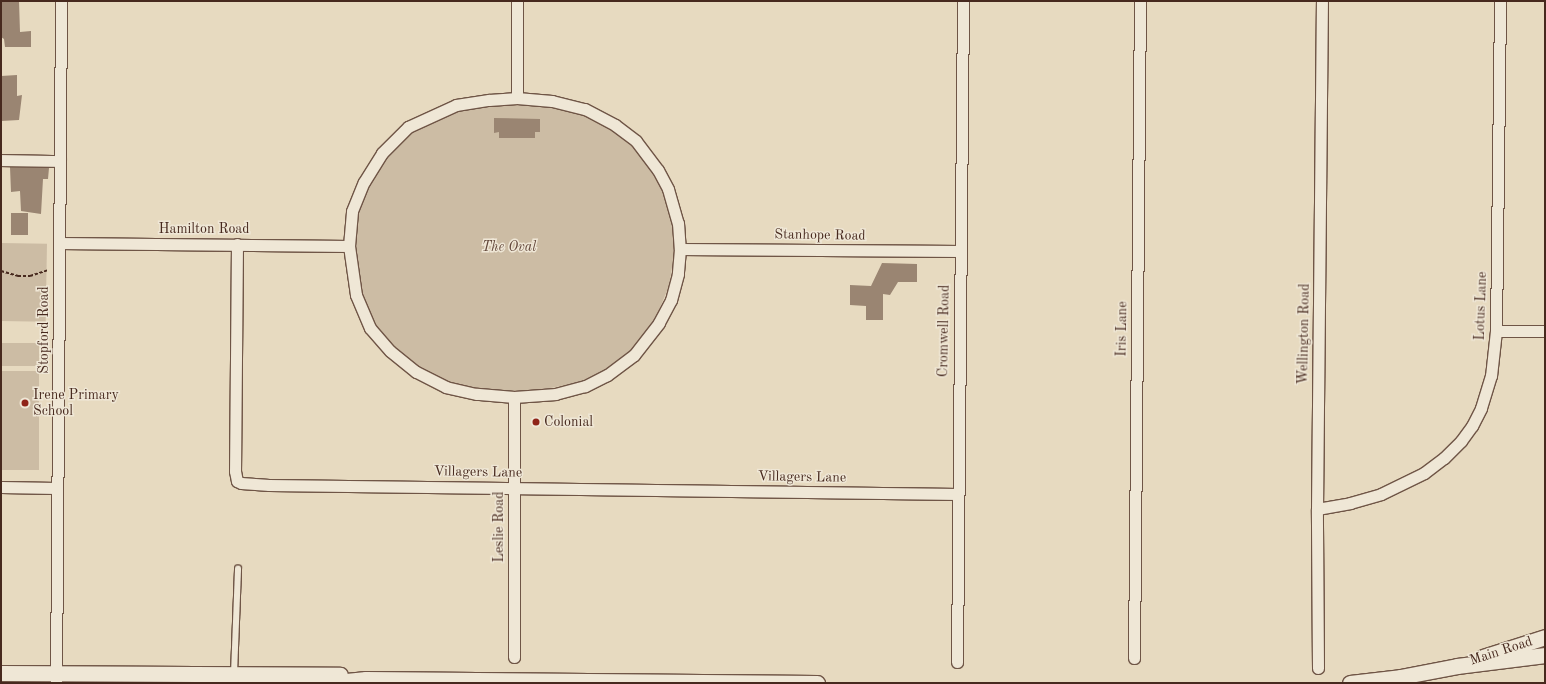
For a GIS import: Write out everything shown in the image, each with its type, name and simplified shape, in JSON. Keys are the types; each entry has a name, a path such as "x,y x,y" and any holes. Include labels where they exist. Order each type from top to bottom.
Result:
{"main road":[{"name":"Main Road","path":"1457,666 1545,637"},
{"name":"Main Road","path":"1350,683 1400,677 1457,666 1545,655"},
{"path":"1,673 56,678 234,675 347,676 366,679"},
{"path":"327,683 366,679 817,683"}],"street":[{"name":"Stopford Road","path":"56,678 56,488 61,1"},
{"path":"517,1 517,98"},
{"name":"Cromwell Road","path":"957,662 963,1"},
{"name":"Iris Lane","path":"1134,658 1140,1"},
{"name":"Wellington Road","path":"1318,668 1317,509 1322,1"},
{"name":"Lotus Lane","path":"1317,509 1350,503 1381,494 1433,467 1452,450 1472,426 1481,408 1491,376 1496,331 1500,1"},
{"path":"517,98 552,101 585,110 615,124 636,141 658,170 668,189 678,223 680,249 678,274 671,300 659,323 634,355 607,375 585,386 556,394 514,397 476,394 446,387 430,380 411,368 390,351 370,328 356,295 349,246 352,211 364,182 382,153 408,127 456,105 488,100 517,98"},
{"path":"1,160 60,161"},
{"name":"Hamilton Road","path":"59,243 349,246"},
{"name":"Villagers Lane","path":"237,244 235,471 236,481 243,484 958,494"},
{"name":"Stanhope Road","path":"680,249 960,251"},
{"path":"1496,331 1545,332"},
{"name":"Leslie Road","path":"514,397 514,657"},
{"path":"1,487 56,488"}],"lane":[{"path":"234,675 238,568"}],"path":[{"path":"1,271 18,276 30,276 59,267"}],"green space":[{"name":"The Oval","path":"543,100 620,127 660,180 671,213 675,249 669,286 654,322 635,348 605,372 576,383 510,396 432,379 372,329 354,288 351,212 381,151 410,123 457,105"},
{"path":"1,243 47,244 46,322 1,321"},
{"path":"1,343 39,343 39,366 1,366"},
{"path":"1,371 39,371 39,470 1,470"}],"building":[{"path":"1,1 19,1 20,32 31,31 31,47 5,47 4,39 1,37"},
{"path":"17,75 17,96 22,95 19,120 1,121 1,76"},
{"path":"494,118 540,119 540,132 535,132 535,138 499,138 499,132 494,133"},
{"path":"10,167 49,168 48,179 43,179 41,214 21,211 20,191 11,192"},
{"path":"11,213 28,213 28,235 11,235"},
{"path":"882,263 917,264 917,282 898,282 890,295 883,294 883,320 866,320 866,306 850,305 850,285 871,286"}],"place":[{"name":"Irene Primary School","path":"25,403"},
{"name":"Colonial","path":"536,422"}]}
